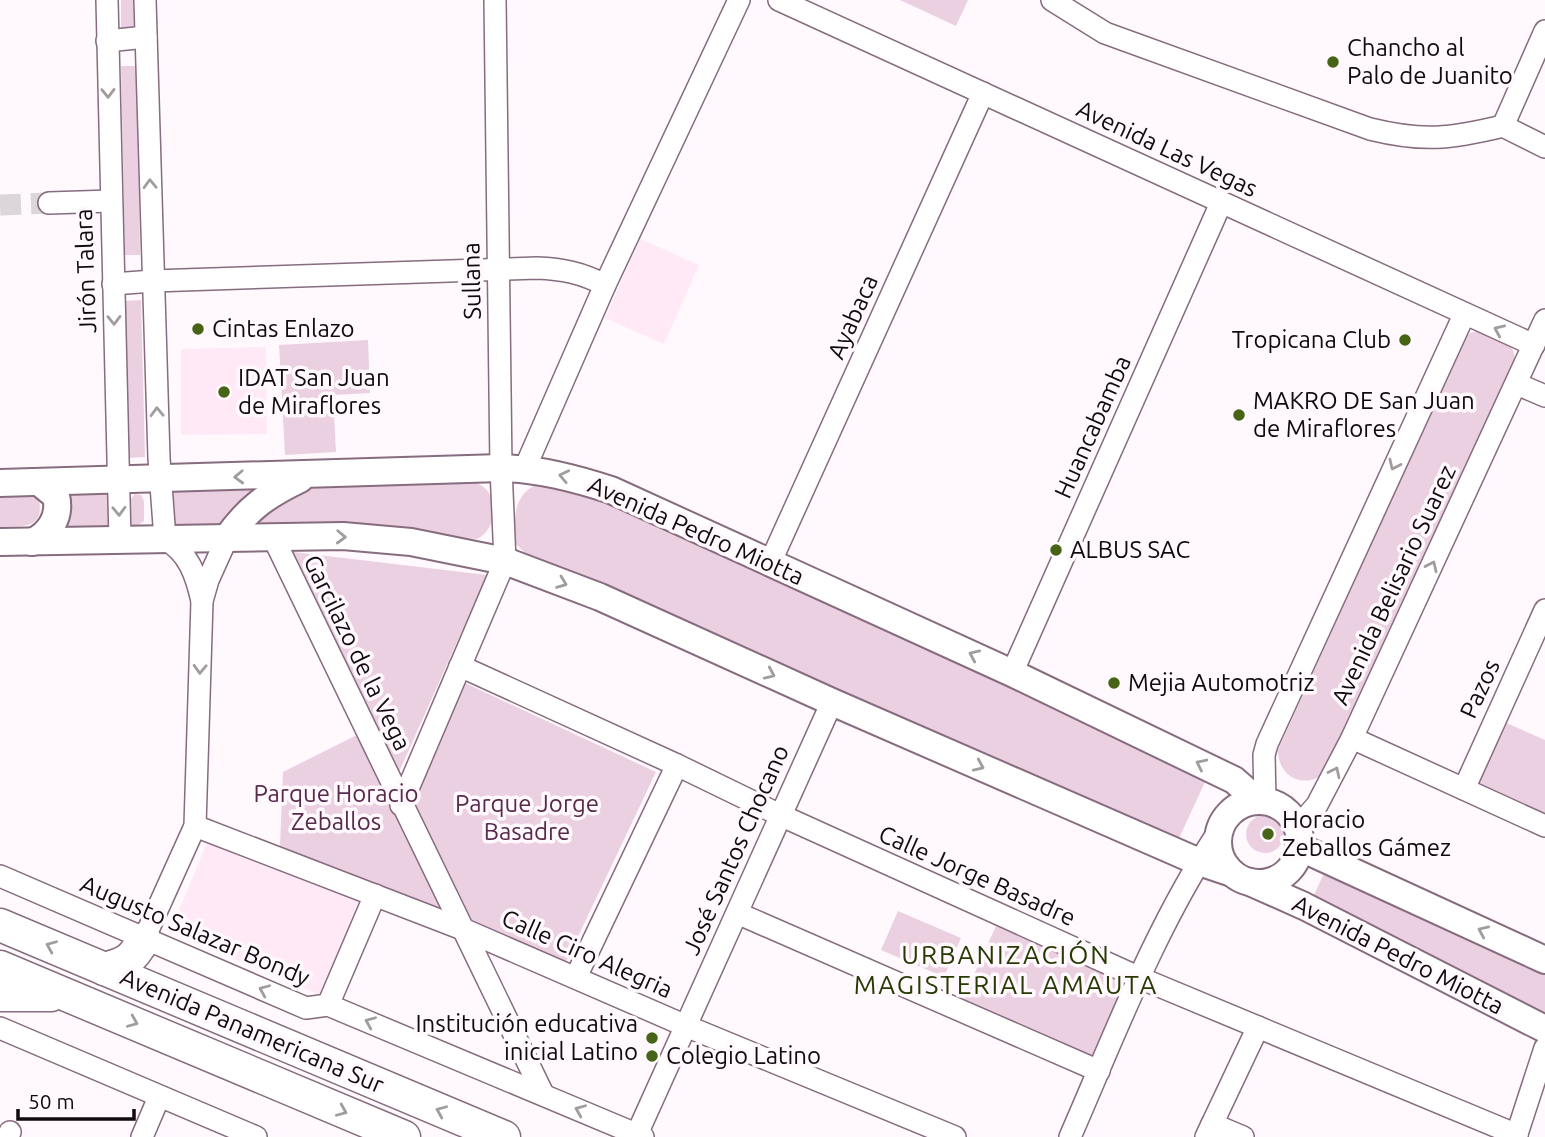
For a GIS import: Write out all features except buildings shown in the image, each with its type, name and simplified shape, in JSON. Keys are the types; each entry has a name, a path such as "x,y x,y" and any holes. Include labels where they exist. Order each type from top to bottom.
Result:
{"highway":[{"name":"Avenida Panamericana Sur","path":"0,925 504,1137"},
{"path":"104,968 127,962 144,939"},
{"name":"Avenida Panamericana Sur","path":"0,967 404,1137"},
{"path":"0,995 70,996"}],"main road":[{"name":"Avenida Pedro Miotta","path":"0,483 513,468 572,477 611,490 1012,673 1234,780 1262,801"},
{"path":"227,538 254,505 308,475"},
{"path":"32,542 43,537 56,516 56,496 40,483"},
{"name":"Avenida Pedro Miotta","path":"0,542 344,536 411,542 505,561 600,597 832,702 1199,862 1240,877 1304,906 1545,1029"},
{"path":"1262,801 1282,808 1293,820 1298,838 1295,861 1278,878 1269,882 1240,877 1220,854 1219,831 1225,820 1245,803 1262,801"},
{"path":"1298,838 1545,960"}],"street":[{"name":"Jirón Talara","path":"107,0 120,541"},
{"path":"145,0 160,480 165,539 176,545 192,566 202,601"},
{"name":"Sullana","path":"495,0 498,268 513,468 505,561"},
{"name":"Sullana","path":"513,468 605,285 739,0"},
{"name":"Avenida Las Vegas","path":"779,0 1534,345"},
{"path":"1052,0 1105,33 1370,129 1399,136 1433,139 1473,134 1503,126 1545,147"},
{"path":"1503,126 1545,31"},
{"path":"107,41 146,37"},
{"name":"Ayabaca","path":"770,563 983,93"},
{"path":"49,203 111,201"},
{"name":"Huancabamba","path":"1012,673 1221,203"},
{"path":"113,284 498,268 565,269 586,275 605,285"},
{"name":"Avenida Belisario Suarez","path":"1262,801 1267,744 1464,315"},
{"name":"Avenida Belisario Suarez","path":"1298,838 1352,738 1545,320"},
{"path":"1517,384 1545,396"},
{"name":"Garcilazo de la Vega","path":"273,537 542,1094"},
{"path":"144,939 195,825 202,601 208,580 227,538"},
{"path":"401,805 505,561"},
{"name":"Pazos","path":"1464,789 1545,610"},
{"name":"Calle Jorge Basadre","path":"460,666 1140,978 1517,1136"},
{"name":"José Santos Chocano","path":"640,1136 686,1026 832,702"},
{"path":"1352,738 1545,826"},
{"path":"576,977 677,765"},
{"name":"Calle Ciro Alegria","path":"195,825 465,930 686,1026 955,1137"},
{"path":"1070,1137 1140,978 1199,862 1219,831"},
{"name":"Augusto Salazar Bondy","path":"0,876 306,1008 328,1005 640,1136"},
{"path":"328,1005 375,895"},
{"path":"737,913 1099,1071"},
{"path":"1243,1137 1209,1131 1258,1027"},
{"path":"0,1028 256,1137"},
{"path":"1517,1136 1545,1048"},
{"path":"142,1137 159,1097"}],"shaded area":[{"path":"640,239 699,265 664,344 605,318"},
{"name":"IDAT San Juan de Miraflores","path":"266,347 267,434 181,435 181,349"},
{"path":"209,838 359,901 320,995 170,932"}],"green space":[{"path":"121,0 135,0 135,47 121,47"},
{"path":"900,0 968,0 956,26"},
{"path":"121,66 137,66 140,255 125,255"},
{"path":"141,300 145,457 128,458 124,301"},
{"path":"1478,331 1507,343 1514,352 1515,359 1328,770 1311,780 1295,779 1283,768 1278,750 1464,340 1470,333"},
{"path":"368,340 370,393 333,395 336,452 285,455 279,345"},
{"path":"545,482 643,515 1044,696 1205,782 1175,847 535,563 515,543 515,514 521,497"},
{"path":"476,483 484,487 489,494 494,510 489,527 477,539 252,525 295,493 318,487"},
{"path":"263,486 221,530 180,529 174,522 171,495 175,490"},
{"path":"113,490 113,532 53,533 57,492"},
{"path":"27,492 39,500 40,510 35,521 23,526 0,527 0,493"},
{"path":"135,494 141,495 144,501 144,521 136,527 130,523 129,501"},
{"path":"293,552 487,575 399,772"},
{"name":"Parque Jorge Basadre","path":"465,683 656,772 565,964 467,919 415,808 416,793"},
{"path":"1502,721 1545,740 1545,813 1475,781"},
{"name":"Parque Horacio Zeballos","path":"359,734 442,903 437,909 431,909 280,846 283,772"},
{"path":"1265,815 1279,820 1284,834 1279,848 1265,853 1251,848 1246,834 1251,820"},
{"path":"1325,871 1545,971 1545,1013 1309,906"},
{"path":"898,911 961,938 944,977 881,950"},
{"path":"996,926 1127,982 1097,1057 1091,1057 963,999"}],"tunnel":[{"path":"0,205 49,203"}],"place":[{"name":"Chancho al Palo de Juanito","path":"1333,62"},
{"name":"Cintas Enlazo","path":"198,329"},
{"name":"Tropicana Club","path":"1405,340"},
{"name":"IDAT San Juan de Miraflores","path":"224,392"},
{"name":"MAKRO DE San Juan de Miraflores","path":"1239,415"},
{"name":"ALBUS SAC","path":"1056,550"},
{"name":"Mejia Automotriz","path":"1114,683"},
{"name":"Horacio Zeballos Gámez","path":"1268,834"},
{"name":"Institución educativa inicial Latino","path":"652,1038"},
{"name":"Colegio Latino","path":"652,1056"}],"district":[{"name":"URBANIZACIÓN MAGISTERIAL AMAUTA","path":"1006,970"}]}
